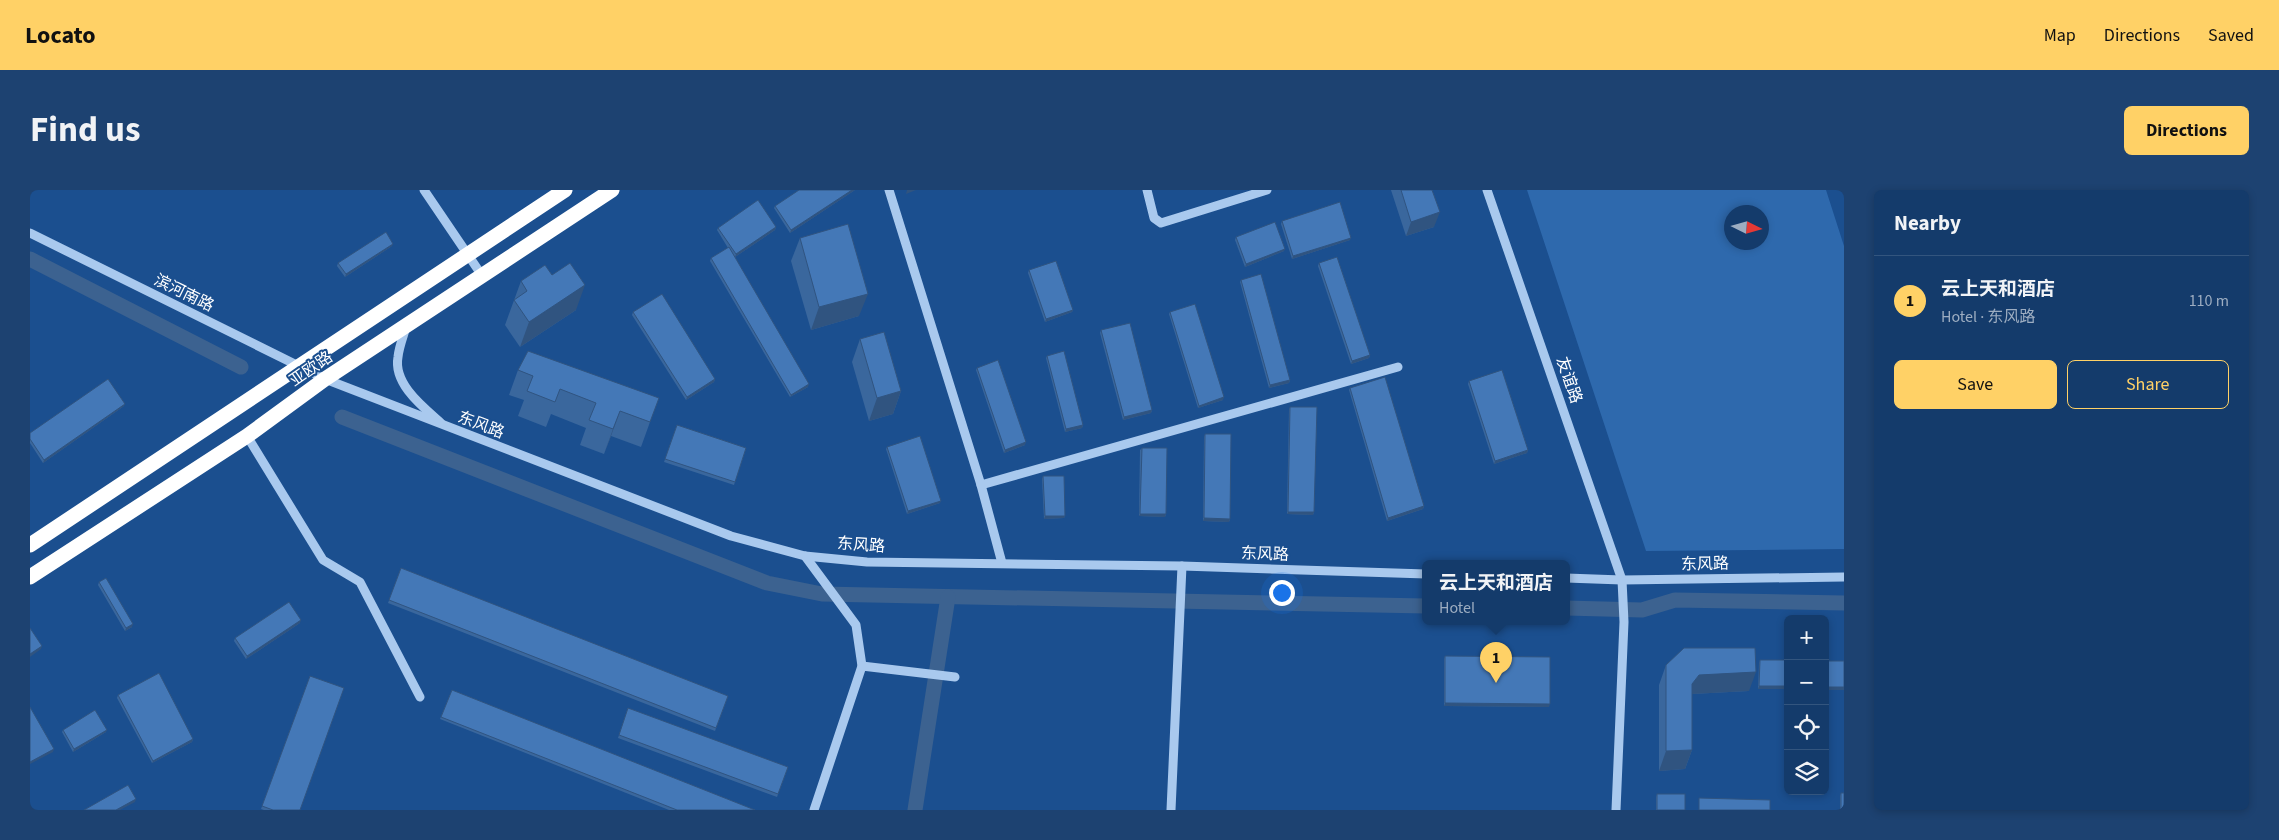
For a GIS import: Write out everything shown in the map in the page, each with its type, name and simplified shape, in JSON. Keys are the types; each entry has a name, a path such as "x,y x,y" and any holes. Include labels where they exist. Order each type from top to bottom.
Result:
{"highway":[{"name":"亚欧路","path":"30,545 565,190"},
{"name":"亚欧路","path":"30,577 247,436 325,379 483,277 612,190"}],"street":[{"path":"424,190 469,253 483,277"},
{"path":"889,190 981,484 1002,563"},
{"path":"1147,190 1154,218 1161,223 1267,190"},
{"name":"友谊路","path":"1487,190 1622,580 1624,622 1616,810"},
{"name":"滨河南路","path":"30,233 325,379"},
{"path":"406,327 397,359 399,371 404,384 418,402 444,427"},
{"path":"981,484 1398,367"},
{"name":"东风路","path":"325,379 444,427 731,536 805,556 866,562 1182,566 1422,574"},
{"path":"247,436 323,560 360,582 420,697"},
{"path":"805,556 856,625 862,666 814,810"},
{"path":"1171,810 1182,566"},
{"name":"东风路","path":"1570,578 1622,580 1844,577"},
{"path":"862,666 955,676"}],"shaded area":[{"path":"1527,190 1826,190 1844,246 1844,549 1646,551"}],"building":[{"path":"799,190 852,190 791,230 775,206"},
{"path":"1401,190 1432,190 1440,212 1411,222"},
{"path":"758,200 776,227 736,254 718,228"},
{"path":"1340,202 1351,238 1293,256 1282,221"},
{"path":"1275,222 1285,249 1246,264 1236,237"},
{"path":"848,224 868,294 819,307 800,238"},
{"path":"386,232 393,244 346,274 338,263"},
{"path":"729,247 809,384 791,395 711,258"},
{"path":"1337,257 1370,355 1352,361 1319,263"},
{"path":"1056,261 1073,310 1046,319 1029,270"},
{"path":"570,263 585,285 529,322 514,300 527,291 521,281 545,265 552,275"},
{"path":"1261,274 1290,380 1270,385 1241,280"},
{"path":"662,294 715,379 687,397 633,312"},
{"path":"1195,304 1224,397 1199,406 1170,312"},
{"path":"1130,323 1152,410 1124,417 1101,330"},
{"path":"884,332 901,391 877,398 860,339"},
{"path":"528,351 659,398 650,422 620,411 613,429 589,420 596,403 560,389 555,402 527,391 533,376 518,370"},
{"path":"1064,351 1083,425 1066,429 1047,356"},
{"path":"998,360 1026,442 1005,450 977,368"},
{"path":"1502,370 1528,450 1495,461 1469,381"},
{"path":"1385,377 1424,506 1388,518 1350,388"},
{"path":"108,379 125,404 44,460 30,439 30,433"},
{"path":"1290,407 1317,407 1314,512 1288,512"},
{"path":"677,425 746,448 735,482 665,459"},
{"path":"1205,434 1231,434 1230,519 1204,518"},
{"path":"920,436 941,501 908,511 887,447"},
{"path":"1142,448 1167,448 1166,514 1140,514"},
{"path":"1043,476 1064,476 1065,516 1045,516"},
{"path":"401,568 728,696 716,728 389,600"},
{"path":"106,578 133,624 126,628 99,582"},
{"path":"289,602 301,620 247,656 235,638"},
{"path":"30,628 42,646 30,654"},
{"path":"1684,648 1755,648 1756,672 1699,675 1692,684 1692,750 1666,751 1666,665"},
{"path":"1445,656 1550,657 1550,704 1445,703"},
{"path":"1760,660 1784,660 1784,686 1759,686"},
{"path":"1829,661 1844,661 1844,687 1829,687"},
{"path":"159,673 193,739 153,761 118,695"},
{"path":"310,676 344,688 300,810 273,810 262,806"},
{"path":"452,690 755,810 677,810 441,717"},
{"path":"30,707 54,749 30,762"},
{"path":"628,708 788,767 778,794 619,735"},
{"path":"95,710 107,730 74,749 63,730"},
{"path":"128,785 136,799 116,810 84,810"},
{"path":"1841,793 1844,793 1844,810 1841,810"},
{"path":"1657,794 1685,794 1685,810 1657,810"},
{"path":"1699,798 1770,800 1770,810 1699,810"}],"waterway":[{"path":"30,259 241,367"},
{"path":"342,417 767,583 822,594 1422,606"},
{"path":"915,810 948,597"},
{"path":"1570,608 1642,610 1675,600 1844,603"}],"place":[{"name":"云上天和酒店","path":"1496,683"}]}
